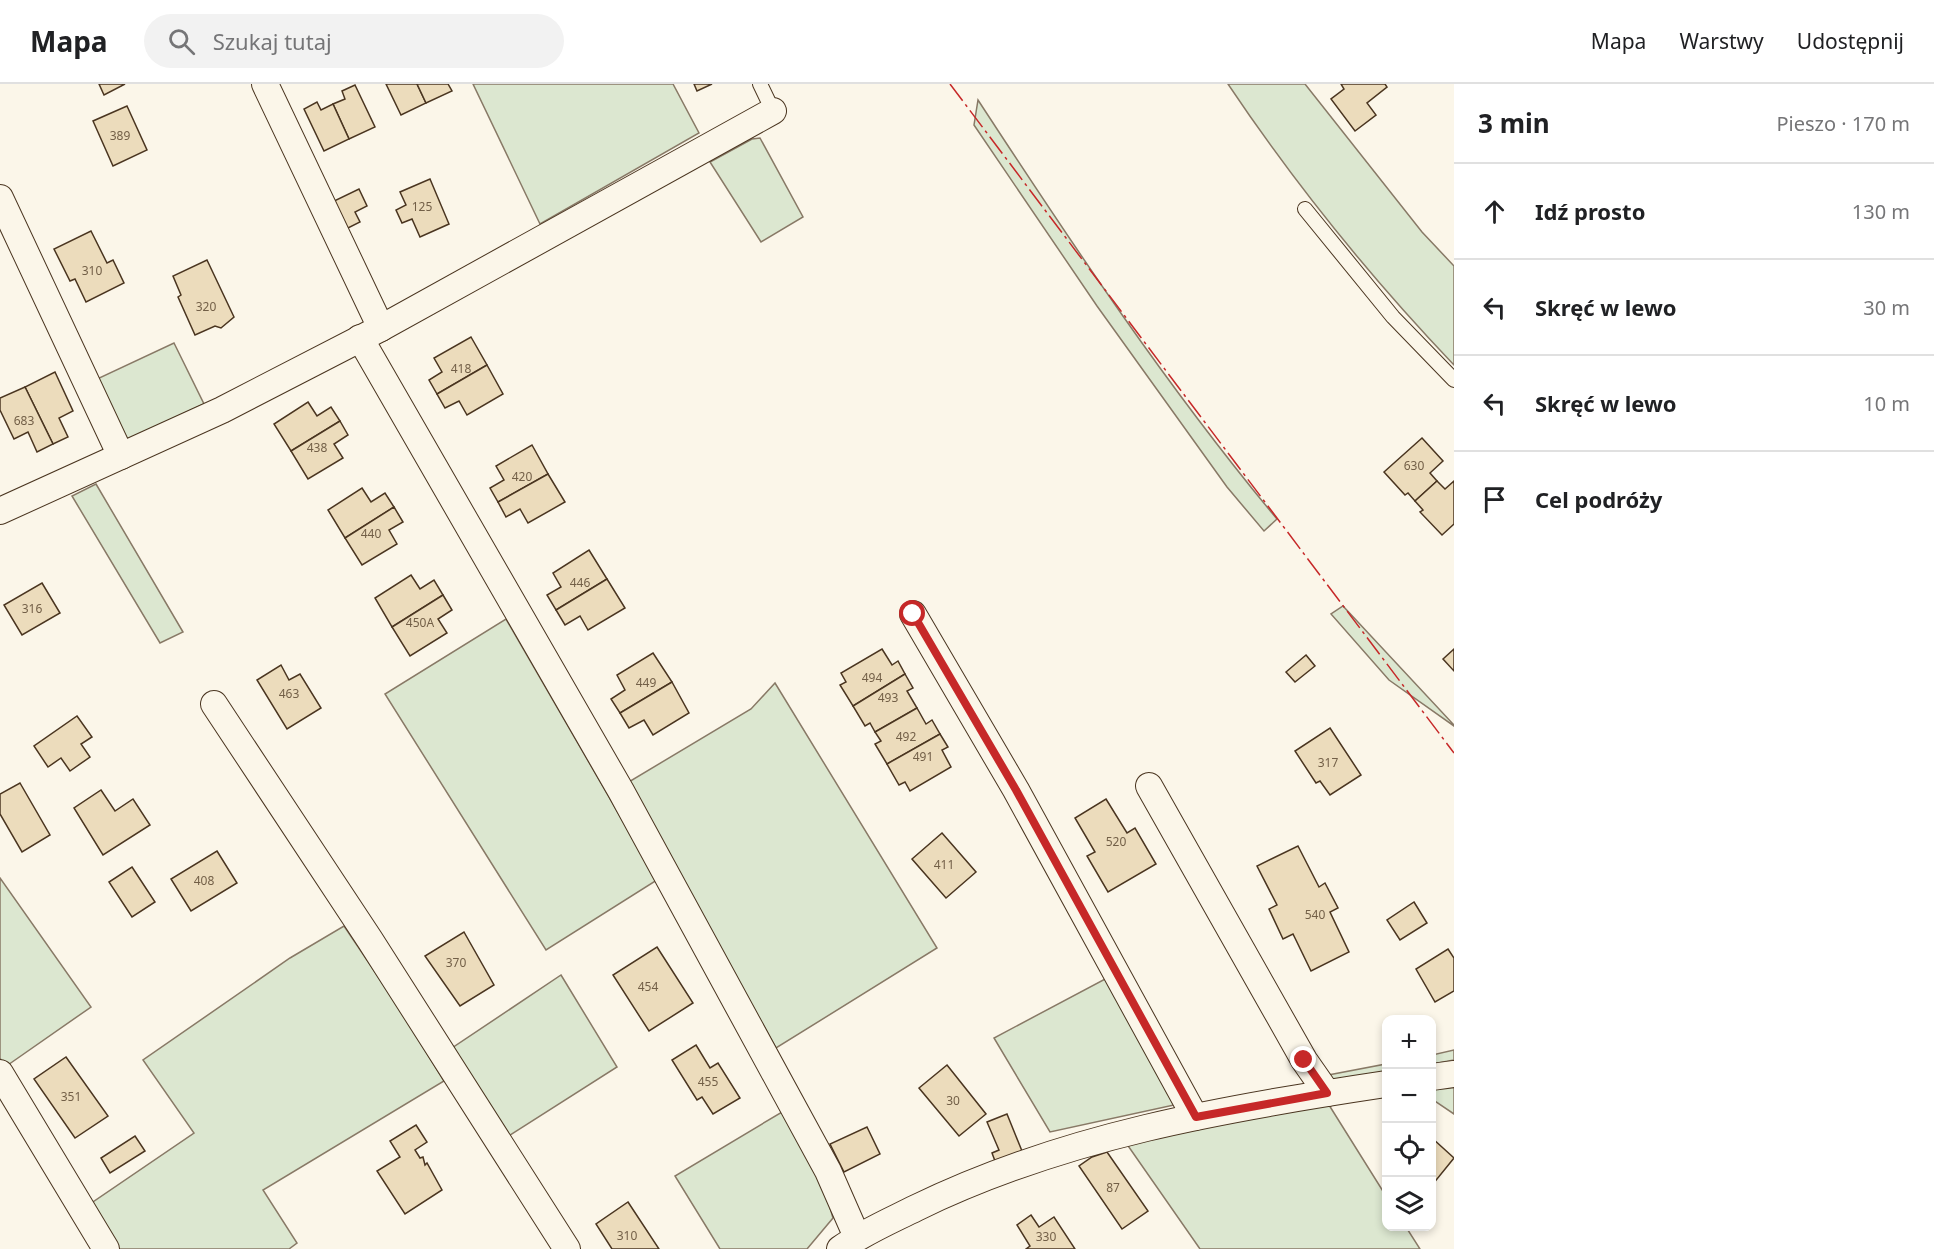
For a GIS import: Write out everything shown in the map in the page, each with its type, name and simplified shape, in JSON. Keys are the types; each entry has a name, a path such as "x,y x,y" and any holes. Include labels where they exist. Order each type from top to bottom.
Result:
{"street":[{"path":"270,86 370,333 828,1171 848,1243 954,1189 1036,1159 1124,1132 1382,1084"},
{"path":"0,511 222,410 370,333 773,111"},
{"path":"0,198 121,456"},
{"path":"913,614 1016,790 1196,1117"},
{"path":"214,704 370,940 567,1249"},
{"path":"1149,786 1304,1060 1327,1093"},
{"path":"0,1073 106,1249"},
{"path":"1436,1076 1454,1074"}],"lane":[{"path":"760,84 773,111"},
{"path":"1305,209 1394,317 1454,380"}],"green space":[{"path":"473,84 673,84 699,133 540,224"},
{"path":"1228,84 1305,84 1422,232 1454,266 1454,365 1335,229 1280,158"},
{"path":"978,100 1085,261 1159,366 1236,469 1277,519 1264,531 1227,487 1097,306 974,125"},
{"path":"760,138 803,217 761,242 710,162 752,139"},
{"path":"174,343 204,404 127,440 97,379"},
{"path":"96,484 183,632 160,643 72,496"},
{"path":"1343,606 1454,726 1389,680 1331,614"},
{"path":"506,619 657,880 546,950 385,694"},
{"path":"775,683 937,948 776,1048 627,783 751,709"},
{"path":"0,878 91,1007 5,1067 0,1058"},
{"path":"344,926 398,1006 444,1081 263,1190 297,1243 289,1249 118,1249 90,1204 194,1133 143,1060 290,958"},
{"path":"561,975 617,1067 507,1137 452,1048"},
{"path":"1107,978 1174,1105 1050,1132 994,1038"},
{"path":"1454,1050 1454,1060 1436,1063 1436,1054"},
{"path":"1382,1065 1382,1073 1337,1081 1323,1076"},
{"path":"1454,1085 1454,1114 1436,1102 1436,1087"},
{"path":"1329,1105 1382,1190 1382,1231 1409,1231 1420,1249 1200,1249 1124,1140"},
{"path":"782,1112 824,1187 833,1218 807,1249 720,1249 675,1176"}],"building":[{"path":"99,84 125,84 104,95"},
{"path":"386,84 417,84 426,103 401,115"},
{"path":"417,84 448,84 452,91 426,103"},
{"path":"694,84 712,84 697,91"},
{"path":"1341,84 1385,84 1387,87 1367,103 1376,115 1355,131 1331,99 1344,89"},
{"path":"355,85 375,127 349,139 333,104 345,99 342,91"},
{"path":"317,102 321,110 333,104 349,139 324,151 304,109"},
{"path":"127,106 147,150 113,166 93,121"},
{"path":"430,179 449,224 420,237 412,219 402,223 396,210 406,205 400,192"},
{"path":"359,189 367,206 355,212 360,222 346,229 332,202"},
{"path":"91,231 107,263 113,260 124,283 86,302 75,279 70,281 54,249"},
{"path":"207,260 234,317 221,328 215,326 195,335 178,297 181,295 173,276"},
{"path":"471,337 487,365 437,394 429,380 442,372 434,358"},
{"path":"487,365 503,394 467,415 459,401 445,408 437,394"},
{"path":"55,372 73,411 59,418 68,437 53,444 25,387"},
{"path":"25,387 53,444 37,452 28,432 14,439 0,410 0,398"},
{"path":"308,402 317,416 331,407 340,421 291,451 274,424"},
{"path":"340,421 348,435 334,444 343,458 308,479 291,451"},
{"path":"1422,438 1443,461 1430,473 1437,481 1415,501 1408,493 1405,495 1384,472"},
{"path":"532,445 548,474 498,502 490,488 504,480 496,466"},
{"path":"548,474 565,502 528,523 520,509 506,517 498,502"},
{"path":"1437,481 1445,489 1454,481 1454,524 1442,535 1420,512 1423,510 1415,501"},
{"path":"362,488 371,502 385,493 394,507 345,538 328,510"},
{"path":"394,507 403,522 389,530 397,544 362,565 345,538"},
{"path":"589,550 607,579 556,610 547,595 561,587 553,573"},
{"path":"411,575 420,589 434,580 443,595 392,627 375,598"},
{"path":"607,579 625,608 588,630 580,616 565,625 556,610"},
{"path":"42,583 60,613 22,635 4,605"},
{"path":"443,595 452,610 438,619 447,633 410,656 392,627"},
{"path":"882,649 892,665 898,661 905,674 853,706 840,685 846,682 841,673"},
{"path":"1454,649 1454,671 1443,659"},
{"path":"653,653 672,682 620,713 611,699 625,690 617,675"},
{"path":"1306,655 1315,666 1295,682 1286,672"},
{"path":"281,665 289,680 300,674 321,708 287,729 257,680"},
{"path":"905,674 913,688 907,691 917,708 875,732 870,723 865,726 853,706"},
{"path":"672,682 689,713 653,735 644,720 629,728 620,713"},
{"path":"917,708 926,724 932,720 940,734 887,764 875,744 881,741 875,732"},
{"path":"77,716 92,737 81,744 90,757 70,771 61,758 48,767 34,746"},
{"path":"1330,728 1361,775 1330,795 1320,781 1316,783 1295,751"},
{"path":"940,734 948,747 942,750 951,767 910,791 905,782 899,785 887,764"},
{"path":"20,783 50,835 22,852 0,814 0,794"},
{"path":"101,790 115,811 133,799 150,825 103,855 74,808"},
{"path":"1106,799 1127,833 1135,828 1156,864 1108,892 1087,856 1095,852 1075,818"},
{"path":"942,833 976,872 946,898 912,859"},
{"path":"1298,846 1319,887 1325,883 1338,908 1330,912 1349,952 1311,971 1293,934 1283,939 1269,909 1277,905 1257,866"},
{"path":"217,851 237,883 191,911 171,879"},
{"path":"132,867 155,902 132,917 109,882"},
{"path":"1414,902 1427,923 1400,940 1387,920"},
{"path":"464,932 494,985 460,1006 425,956"},
{"path":"657,947 693,1003 649,1031 613,975"},
{"path":"1448,949 1454,958 1454,991 1435,1002 1416,969"},
{"path":"696,1045 710,1068 718,1063 740,1098 713,1114 702,1097 697,1100 672,1060"},
{"path":"66,1057 108,1116 75,1138 34,1079"},
{"path":"947,1065 986,1114 959,1136 919,1088"},
{"path":"1007,1114 1022,1151 995,1161 992,1153 999,1150 987,1122"},
{"path":"416,1125 427,1142 415,1150 420,1158 423,1157 425,1165 427,1163 442,1190 405,1214 377,1171 400,1157 390,1141"},
{"path":"867,1127 880,1154 844,1172 830,1144"},
{"path":"135,1136 145,1151 110,1173 101,1158"},
{"path":"1436,1142 1454,1158 1436,1180"},
{"path":"1107,1152 1148,1211 1122,1229 1079,1166 1092,1157"},
{"path":"628,1202 659,1249 612,1249 596,1224"},
{"path":"1031,1215 1039,1227 1054,1217 1075,1249 1026,1249 1030,1246 1017,1225"}],"power":[{"path":"950,84 1454,753"}],"route":[{"path":"913,614 1016,790 1196,1117 1327,1093 1304,1060"}]}
